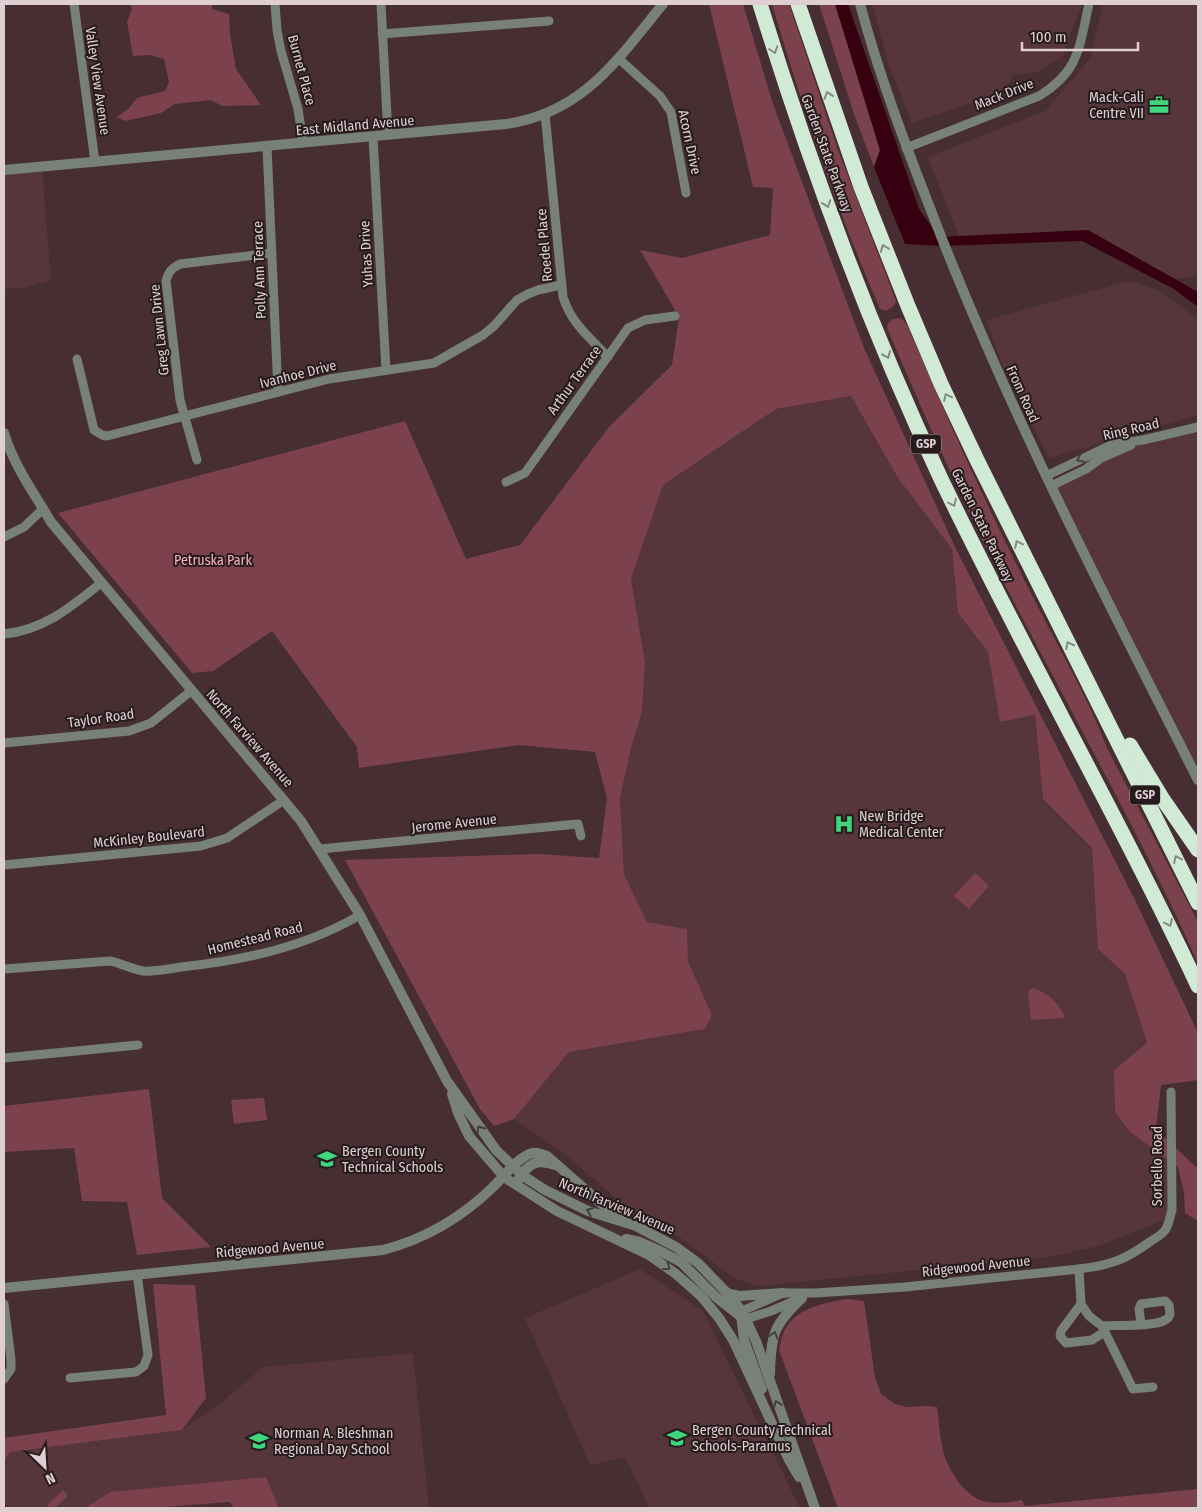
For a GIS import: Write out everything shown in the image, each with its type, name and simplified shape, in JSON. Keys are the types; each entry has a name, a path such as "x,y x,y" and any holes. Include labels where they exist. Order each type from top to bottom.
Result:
{"highway":[{"name":"Garden State Parkway","path":"760,4 784,81 832,218 872,321 919,430 977,552 1120,827 1198,986"},
{"name":"Garden State Parkway","path":"798,4 861,187 924,345 977,460 1198,902"},
{"path":"1091,688 1128,741 1162,798 1198,850"},
{"path":"1183,954 1198,996"}],"street":[{"name":"Valley View Avenue","path":"74,4 95,162"},
{"name":"Burnet Place","path":"275,4 281,51 298,108 303,143"},
{"path":"381,4 388,135"},
{"name":"East Midland Avenue","path":"4,170 506,124 545,114 564,105 590,88 663,4"},
{"name":"From Road","path":"860,4 906,148 948,256 998,375 1046,476 1198,780"},
{"name":"Mack Drive","path":"906,148 1039,96 1051,89 1064,78 1072,64 1089,4"},
{"path":"382,34 549,21"},
{"name":"Acorn Drive","path":"618,58 660,96 671,112 686,194"},
{"name":"Roedel Place","path":"545,114 561,285 565,303 576,324 608,357"},
{"name":"Yuhas Drive","path":"373,137 386,370"},
{"name":"Polly Ann Terrace","path":"267,146 278,392"},
{"name":"Greg Lawn Drive","path":"197,460 180,400 166,281 168,275 175,266 180,264 272,253"},
{"name":"Ivanhoe Drive","path":"77,359 94,430 107,436 328,379 424,365 443,358 483,335 522,297 538,290 561,285"},
{"name":"Arthur Terrace","path":"506,482 525,472 630,326 645,320 676,316"},
{"name":"Ring Road","path":"1046,476 1113,444 1143,440 1198,427"},
{"name":"North Farview Avenue","path":"4,433 23,478 51,522 284,800 320,849 360,915 447,1081 484,1135 512,1166 545,1190 588,1211 636,1226 676,1247 698,1263 727,1293 743,1315 756,1341 814,1504"},
{"path":"1051,486 1086,469 1101,458 1143,440"},
{"path":"4,537 24,527 43,509"},
{"path":"4,634 23,630 54,618 69,610 101,583"},
{"name":"Taylor Road","path":"4,743 129,730 150,723 191,691"},
{"name":"McKinley Boulevard","path":"4,865 208,845 239,831 255,818 284,800"},
{"name":"Jerome Avenue","path":"320,849 578,824 581,836"},
{"name":"Homestead Road","path":"4,969 110,961 144,971 219,964 317,936 360,915"},
{"path":"4,1058 138,1045"},
{"name":"North Farview Avenue","path":"447,1081 458,1113 469,1136 504,1177 557,1211 649,1255 702,1296 719,1318 732,1340 789,1460 814,1504"},
{"name":"Sorbello Road","path":"1135,1253 1165,1231 1172,1210 1171,1092"},
{"path":"512,1166 530,1153 538,1152 547,1156 604,1206 636,1226"},
{"path":"516,1185 522,1175 536,1162 546,1162 558,1167"},
{"name":"Ridgewood Avenue","path":"4,1288 383,1250 402,1245 442,1227 467,1209 504,1177 512,1166"},
{"path":"609,1235 640,1242 680,1262 716,1297 743,1315 744,1340 789,1460"},
{"name":"Ridgewood Avenue","path":"743,1315 783,1292 816,1293 917,1286 1079,1269 1110,1264 1135,1253"},
{"path":"1079,1269 1081,1304 1103,1329 1133,1389 1153,1387"},
{"path":"70,1378 136,1372 144,1366 148,1355 137,1274"},
{"path":"727,1293 740,1296 783,1292"},
{"name":"Ridgewood Avenue","path":"743,1315 771,1311 816,1293"},
{"path":"770,1382 770,1348 774,1331 786,1312 802,1298"},
{"path":"4,1304 11,1359 11,1369 4,1379"},
{"path":"1081,1304 1061,1331 1060,1336 1066,1343 1092,1340 1103,1329 1140,1324"}],"shaded area":[{"path":"835,4 848,4 919,209 939,237 1088,230 1198,292 1198,307 1174,289 1082,241 942,246 905,244 874,167 880,150"},
{"path":"872,4 1082,4 1062,57 1037,72 1013,75 1004,92 912,123 890,69"},
{"path":"1103,4 1198,4 1198,276 1174,279 1088,230 959,236 928,157 1045,111 1090,59"},
{"path":"42,167 51,280 24,288 4,289 4,170"},
{"path":"1129,281 1159,290 1198,319 1198,415 1049,458 1003,366 986,320"},
{"name":"New Bridge Medical Center","path":"851,396 898,478 952,549 958,613 988,652 1000,722 1035,715 1043,799 1092,848 1098,949 1125,974 1147,1044 1114,1070 1172,1162 1170,1218 1098,1246 1050,1257 759,1286 735,1279 679,1237 627,1208 565,1154 514,1119 569,1052 705,1029 712,1015 688,961 687,929 647,922 624,874 620,798 631,748 642,712 645,662 631,579 663,485 776,409"},
{"path":"1198,427 1198,780 1051,486 1143,440"},
{"path":"640,1269 703,1311 800,1508 650,1508 625,1457 590,1465 525,1318"},
{"name":"Norman A. Bleshman Regional Day School","path":"413,1353 429,1508 279,1508 266,1478 110,1492 85,1508 8,1508 4,1502 4,1461 10,1452 182,1430 217,1406 263,1367"}],"green space":[{"path":"130,4 212,4 212,9 229,14 230,34 236,69 261,105 222,106 211,100 175,104 161,113 125,121 117,117 129,108 137,98 165,91 169,82 164,59 149,55 133,56 127,22 132,9"},
{"name":"Petruska Park","path":"709,4 743,4 773,104 864,348 956,549 1135,900 1198,1033 1198,1080 1161,1085 1156,1129 1196,1167 1198,1166 1198,1221 1185,1213 1184,1193 1178,1167 1130,1132 1115,1111 1114,1070 1147,1043 1125,974 1098,949 1092,848 1043,799 1035,715 1000,722 988,652 958,613 952,549 898,478 851,396 776,409 663,485 631,579 645,662 642,712 631,748 620,798 624,874 647,922 687,929 688,961 712,1015 705,1029 569,1052 514,1119 494,1126 480,1109 345,860 538,854 599,858 607,798 595,752 519,745 359,768 357,747 272,631 213,671 192,673 58,513 405,421 466,559 520,545 609,427 672,365 679,317 640,250 682,258 770,235 773,188 753,187"},
{"path":"772,4 789,4 837,147 896,301 894,306 886,311 880,309 835,196 795,81"},
{"path":"819,4 835,4 880,150 874,167 855,117"},
{"path":"898,318 902,319 907,325 954,433 1005,541 1084,695 1107,748 1198,922 1198,963 1122,806 1013,601 961,494 887,328 890,321"},
{"path":"975,873 989,886 969,909 954,896"},
{"path":"1032,988 1043,992 1052,999 1060,1008 1065,1018 1031,1020 1028,993"},
{"path":"149,1089 162,1198 211,1247 137,1255 127,1202 82,1201 74,1148 4,1152 4,1106"},
{"path":"264,1098 267,1120 234,1124 231,1100"},
{"path":"153,1284 195,1285 206,1398 182,1430 10,1452 4,1461 4,1438 166,1415"},
{"path":"847,1299 864,1301 875,1377 881,1394 895,1404 907,1407 937,1407 944,1454 950,1469 960,1484 979,1500 991,1503 1022,1500 1025,1506 1198,1489 1198,1508 838,1508 779,1350 785,1330 797,1315 813,1307"},
{"path":"266,1477 279,1508 234,1508 230,1502 152,1508 85,1508 110,1492"},
{"path":"63,1490 68,1496 55,1508 50,1508 47,1505"}],"place":[{"name":"Mack-Cali Centre VII","path":"1159,105"},
{"name":"New Bridge Medical Center","path":"844,824"},
{"name":"Bergen County Technical Schools","path":"327,1159"},
{"name":"Bergen County Technical Schools-Paramus","path":"677,1438"},
{"name":"Norman A. Bleshman Regional Day School","path":"259,1441"}]}
